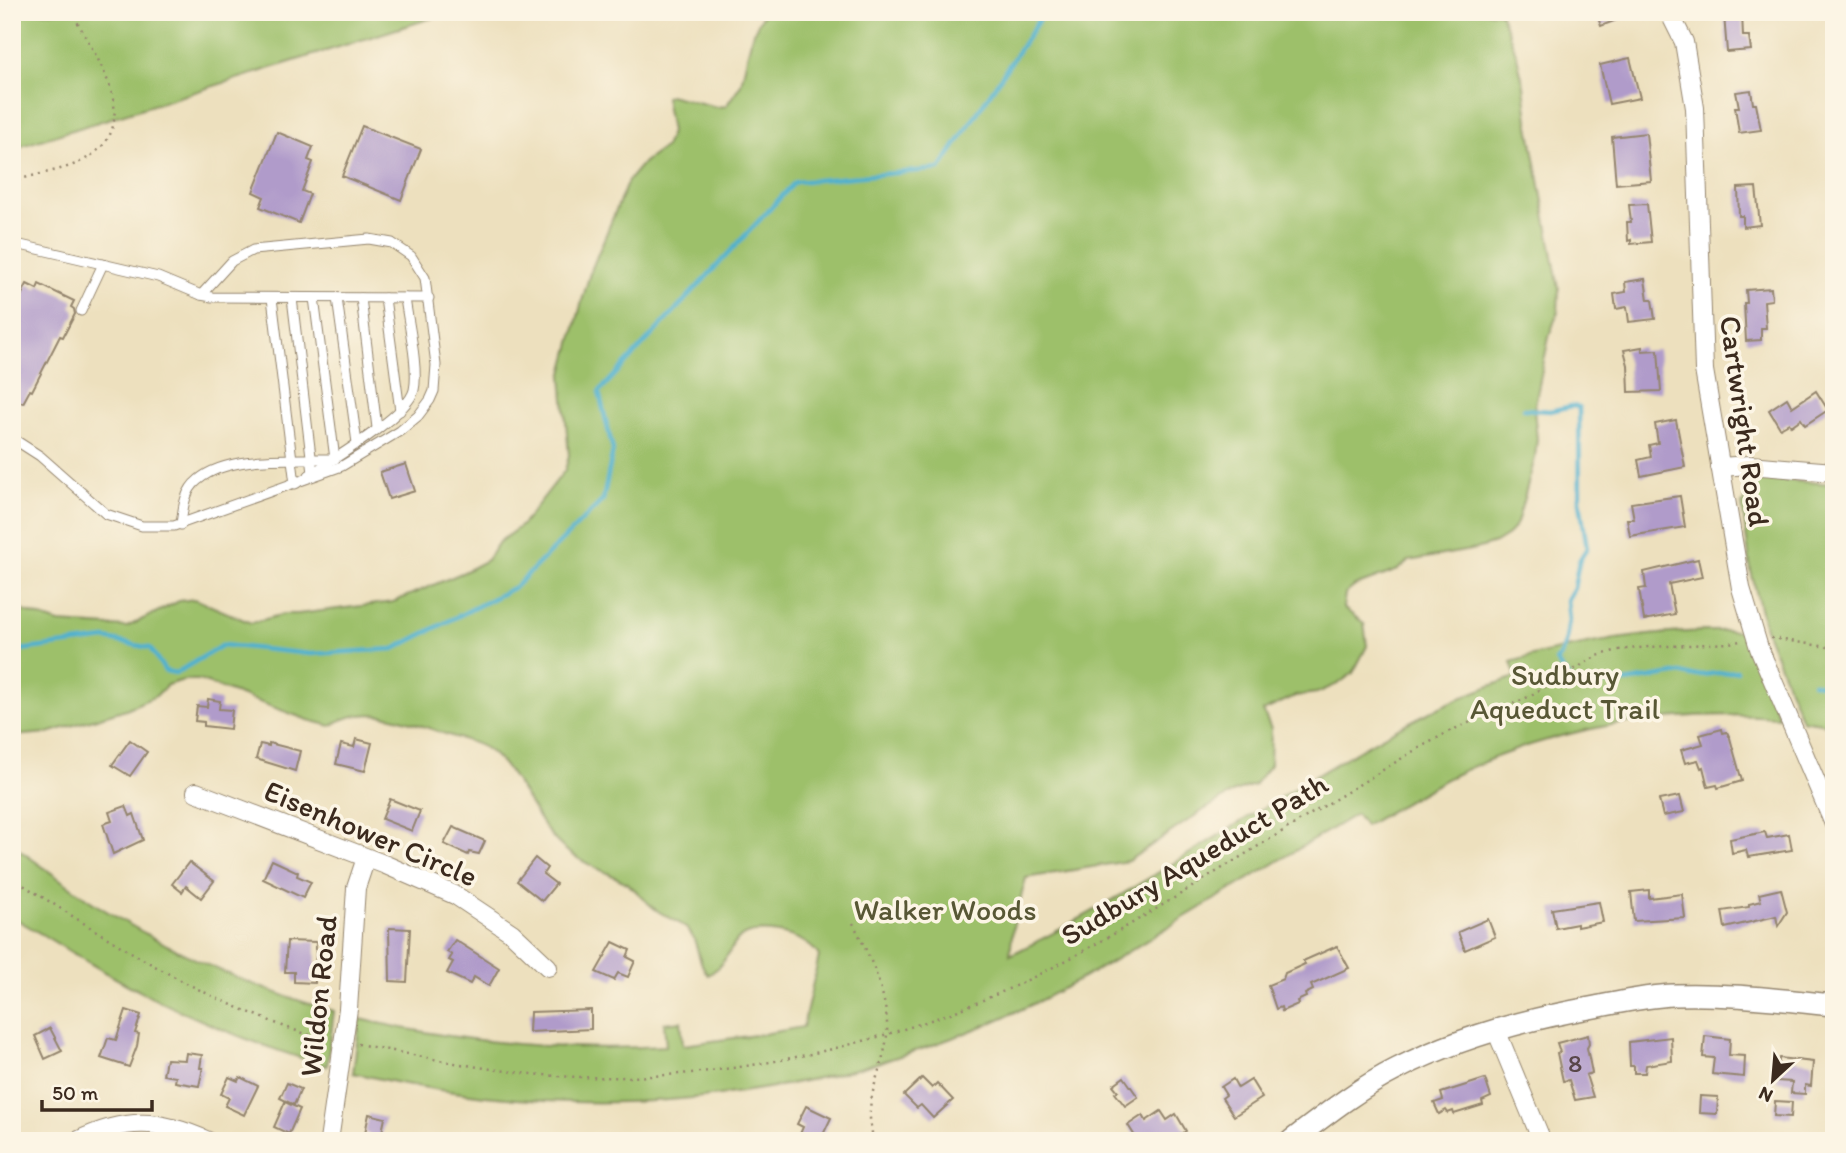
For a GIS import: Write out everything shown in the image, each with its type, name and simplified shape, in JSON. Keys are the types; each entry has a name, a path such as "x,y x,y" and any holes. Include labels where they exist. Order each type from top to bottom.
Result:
{"street":[{"name":"Cartwright Road","path":"1669,12 1684,42 1695,108 1704,370 1743,596 1755,638 1834,824"},
{"path":"1720,467 1750,466 1834,472"},
{"name":"Eisenhower Circle","path":"196,792 434,886 477,908 512,933 548,967"},
{"name":"Wildon Road","path":"329,1141 344,1041 356,888 366,858"},
{"path":"1291,1141 1349,1098 1396,1069 1444,1046 1555,1014 1658,996 1722,996 1834,1005"},
{"path":"1496,1030 1542,1141"},
{"path":"78,1141 118,1126 140,1123 174,1127 208,1141"}],"lane":[{"path":"12,438 40,456 106,514 150,527 181,525 358,458 406,427 430,400 436,375 425,278 411,256 392,243 369,239 260,248 246,252 232,261 201,295"},
{"path":"12,243 158,276 201,295 227,298 429,298"},
{"path":"81,312 103,264"},
{"path":"272,298 295,484"},
{"path":"292,298 313,473"},
{"path":"314,298 335,458"},
{"path":"337,298 357,443"},
{"path":"361,298 377,428"},
{"path":"385,298 400,411"},
{"path":"295,484 357,443 400,411 411,398 415,382 405,298"},
{"path":"181,525 187,494 205,474 244,463 358,458"}],"path":[{"path":"12,183 80,162 106,142 115,124 114,93 72,12"},
{"name":"Sudbury Aqueduct Path","path":"12,878 135,955 198,989 294,1030 500,1070 589,1077 719,1069 804,1055 887,1034 973,1004 1074,957 1412,752 1450,731 1526,698 1597,656 1628,649 1729,643 1755,638 1786,639 1834,648"},
{"path":"853,923 881,991 887,1034 870,1110 873,1141"}],"green space":[{"path":"12,12 451,12 12,149"},
{"path":"764,12 1500,12 1516,53 1559,289 1558,311 1549,337 1534,409 1537,439 1535,458 1517,523 1508,535 1495,543 1409,561 1398,570 1355,586 1345,594 1343,608 1364,623 1367,646 1353,673 1338,684 1317,693 1295,696 1263,711 1271,729 1270,765 1254,785 1232,793 1128,861 1026,878 1013,927 1010,955 1117,898 1400,727 1456,700 1516,677 1511,662 1626,637 1744,631 1779,717 1694,716 1610,725 1568,734 1487,760 1448,778 1365,826 1356,814 1107,964 1031,1005 949,1039 866,1066 782,1085 698,1098 612,1102 526,1100 440,1090 353,1073 360,1019 474,1040 589,1048 666,1046 664,1023 681,1021 683,1045 803,1027 819,956 796,938 774,932 753,932 740,938 715,971 708,975 701,964 694,939 686,928 655,909 628,884 581,860 558,843 499,759 484,747 404,720 374,714 359,715 331,726 199,680 184,680 167,685 156,696 126,709 48,733 12,736 12,607 59,623 127,627 179,601 195,599 251,623 284,614 393,602 487,560 499,542 522,525 565,470 569,456 562,377 582,301 590,273 628,181 644,162 665,147 671,132 665,97 669,95 717,107 726,106 741,84 752,35"},
{"path":"1766,479 1834,484 1834,725 1802,720 1766,632 1751,571 1742,504 1749,486"},
{"path":"12,845 95,904 181,952 272,991 334,1011 327,1066 251,1041 176,1009 113,977 12,917"}],"building":[{"path":"1596,12 1635,12 1635,13 1601,26"},
{"path":"1742,13 1743,36 1749,36 1751,50 1727,52 1724,15"},
{"path":"1630,58 1640,98 1609,104 1600,65"},
{"path":"1751,90 1761,130 1739,133 1736,92"},
{"path":"362,126 421,149 401,200 342,176"},
{"path":"277,132 313,147 308,160 313,162 302,191 310,194 299,223 260,207 264,197 253,192"},
{"path":"1646,133 1651,181 1616,184 1612,137"},
{"path":"1756,187 1760,225 1743,227 1743,216 1739,216 1738,188"},
{"path":"1647,204 1651,242 1631,244 1631,240 1628,241 1627,222 1631,222 1629,205"},
{"path":"1645,279 1648,300 1652,300 1655,319 1629,322 1627,307 1616,309 1614,294 1626,292 1625,282"},
{"path":"27,284 37,289 39,284 74,301 71,307 75,314 23,403 12,398 12,314"},
{"path":"1771,288 1772,300 1764,301 1766,328 1761,328 1761,340 1746,341 1746,290"},
{"path":"1642,347 1642,351 1658,350 1661,391 1629,392 1628,365 1624,350"},
{"path":"1816,391 1828,410 1805,425 1801,419 1791,426 1789,423 1780,428 1769,410 1787,398 1792,407"},
{"path":"1676,420 1685,467 1641,476 1638,460 1651,457 1649,445 1658,443 1655,424"},
{"path":"406,464 415,491 389,499 380,472"},
{"path":"1680,496 1685,527 1630,536 1627,519 1634,519 1631,503"},
{"path":"1698,559 1702,577 1669,584 1675,614 1644,620 1639,589 1646,588 1644,572"},
{"path":"208,699 220,701 219,709 232,710 230,729 204,726 204,722 195,721 197,706 207,707"},
{"path":"1722,729 1730,738 1742,781 1718,788 1717,785 1708,787 1703,767 1701,768 1698,760 1685,763 1681,750 1703,744 1700,735"},
{"path":"356,739 372,743 365,771 336,764 341,744 354,747"},
{"path":"130,740 147,752 130,776 112,765"},
{"path":"269,743 300,751 295,771 256,759 260,744 269,746"},
{"path":"1680,796 1684,812 1663,816 1659,800"},
{"path":"390,799 420,811 412,831 382,819"},
{"path":"126,806 130,816 134,814 143,840 113,854 103,824 112,821 109,812"},
{"path":"453,827 485,841 479,854 469,852 468,855 444,844"},
{"path":"1765,832 1767,838 1789,834 1792,850 1748,857 1746,850 1732,853 1730,839"},
{"path":"535,858 547,868 543,874 556,884 542,901 517,881"},
{"path":"272,860 298,872 297,876 311,882 303,898 263,879"},
{"path":"189,862 214,881 201,898 186,886 182,892 172,884"},
{"path":"1781,889 1787,912 1778,926 1776,916 1725,928 1722,911 1749,907 1749,904 1761,901 1759,894"},
{"path":"1649,890 1649,898 1682,894 1685,918 1634,921 1631,892"},
{"path":"1599,902 1603,922 1556,928 1552,909"},
{"path":"1488,919 1495,937 1465,950 1458,932"},
{"path":"389,928 410,929 407,982 390,981"},
{"path":"455,940 499,968 489,986 474,977 470,984 447,973 453,962 449,960 452,955 447,952"},
{"path":"287,941 316,942 315,983 294,982 294,972 285,972"},
{"path":"613,942 630,950 627,957 635,961 628,977 618,973 614,980 596,972"},
{"path":"1337,946 1349,968 1311,985 1313,990 1297,1001 1298,1004 1282,1011 1281,1007 1276,1009 1268,985 1283,979 1285,973 1305,964 1303,961"},
{"path":"126,1010 141,1015 135,1033 139,1034 137,1046 129,1067 101,1058 108,1038 116,1040"},
{"path":"591,1010 591,1029 529,1032 530,1012"},
{"path":"50,1028 62,1051 45,1059 35,1036"},
{"path":"1588,1035 1587,1048 1592,1073 1586,1075 1593,1097 1575,1100 1569,1080 1563,1081 1557,1043"},
{"path":"1705,1036 1730,1039 1729,1055 1745,1056 1744,1077 1712,1074 1714,1058 1703,1057"},
{"path":"1671,1037 1672,1061 1646,1065 1645,1073 1634,1073 1634,1066 1630,1066 1629,1042"},
{"path":"186,1053 202,1055 200,1068 203,1068 199,1086 175,1082 176,1077 163,1075 166,1059 185,1060"},
{"path":"1779,1058 1813,1062 1811,1086 1805,1085 1805,1094 1791,1093 1792,1082 1777,1081"},
{"path":"229,1077 238,1081 240,1077 258,1086 244,1115 225,1106 229,1098 221,1094"},
{"path":"1124,1077 1138,1097 1125,1106 1115,1093 1118,1091 1113,1085"},
{"path":"922,1078 932,1088 937,1083 953,1100 933,1118 921,1105 917,1108 904,1095"},
{"path":"1233,1079 1238,1088 1251,1080 1262,1098 1234,1116 1222,1098 1226,1095 1221,1087"},
{"path":"1485,1079 1491,1097 1482,1101 1483,1105 1454,1114 1453,1111 1448,1113 1446,1110 1439,1114 1434,1103 1443,1100 1441,1093"},
{"path":"287,1083 301,1089 294,1105 280,1098"},
{"path":"1700,1096 1718,1097 1717,1114 1699,1113"},
{"path":"1775,1101 1792,1102 1791,1117 1774,1116"},
{"path":"285,1102 300,1109 289,1134 274,1127"},
{"path":"806,1106 831,1118 820,1141 797,1141 803,1127 797,1124"},
{"path":"1161,1111 1167,1120 1176,1114 1186,1131 1171,1141 1138,1141 1128,1125 1143,1115 1146,1121"},
{"path":"369,1114 385,1118 380,1141 368,1141 370,1135 365,1133"}],"waterway":[{"path":"12,651 106,639 150,648 165,671 176,673 223,645 311,654 394,649 515,587 603,500 613,450 599,392 795,182 940,169 1044,12"},
{"path":"1524,409 1550,411 1579,407 1580,502 1587,548 1579,561 1574,588 1567,600 1569,620 1566,640 1561,656 1556,661 1570,680 1577,684 1625,682 1681,673 1691,676 1737,671"},
{"path":"1813,683 1834,685"}],"park label":[{"name":"Sudbury Aqueduct Trail","path":"1565,691"},
{"name":"Walker Woods","path":"945,909"}]}
